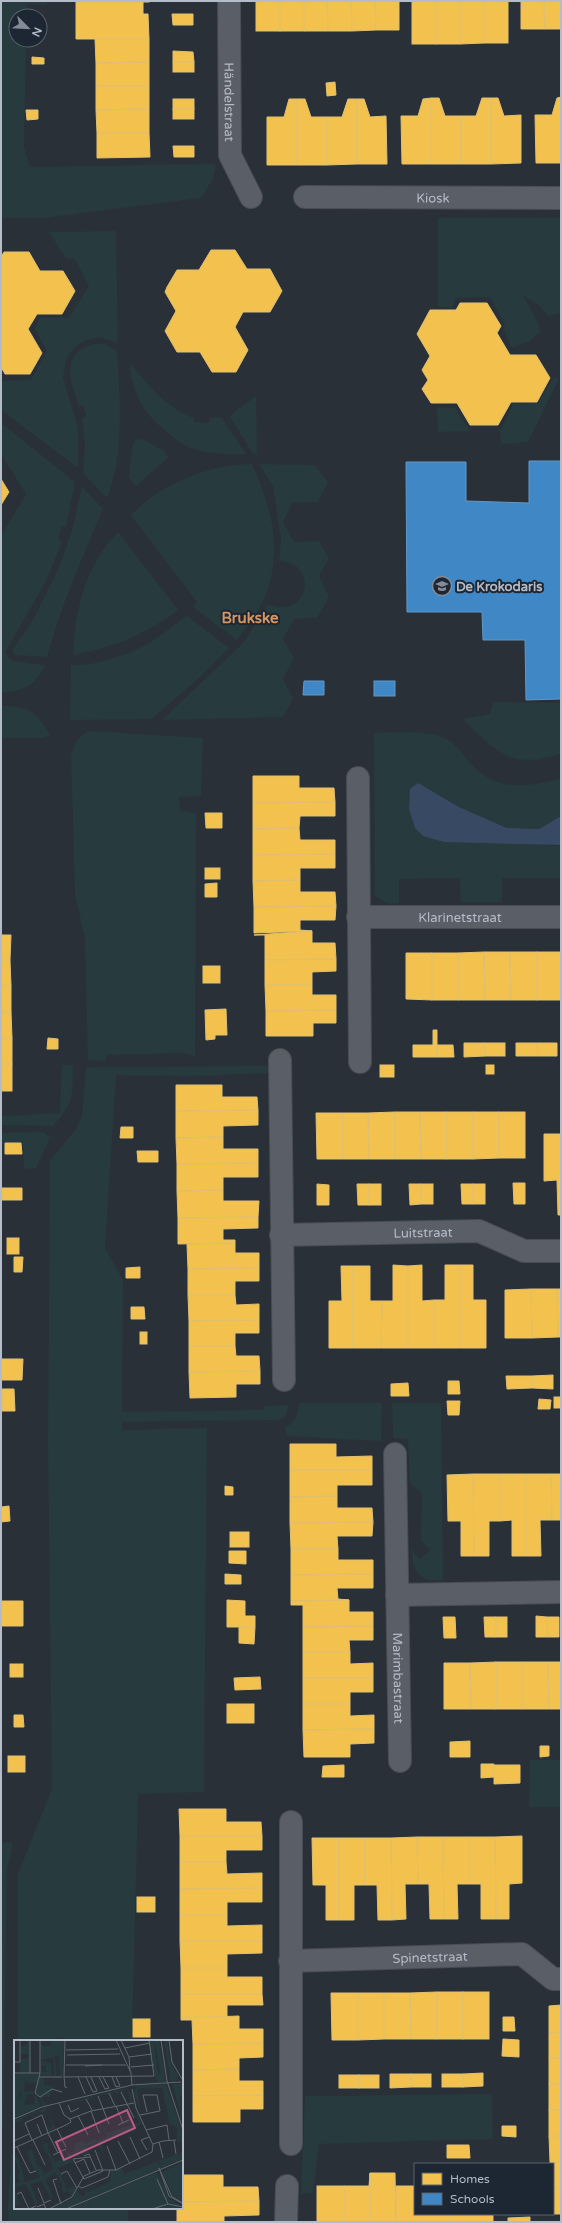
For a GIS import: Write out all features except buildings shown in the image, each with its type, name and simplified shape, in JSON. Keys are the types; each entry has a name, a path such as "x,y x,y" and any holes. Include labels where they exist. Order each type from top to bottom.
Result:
{"street":[{"name":"Händelstraat","path":"229,1 230,155 251,197"},
{"name":"Kiosk","path":"305,197 561,198"},
{"path":"358,778 360,1062"},
{"name":"Klarinetstraat","path":"358,917 561,917"},
{"path":"280,1060 284,1380"},
{"name":"Luitstraat","path":"281,1235 479,1231 524,1251 561,1251"},
{"name":"Marimbastraat","path":"395,1454 400,1761"},
{"path":"397,1595 561,1592"},
{"path":"291,1822 291,2144"},
{"name":"Spinetstraat","path":"290,1961 522,1954 553,1979 561,1979"},
{"path":"286,2222 287,2186"}],"green space":[{"path":"1,1 47,1 47,5 27,4 27,8 8,8 8,48 26,48 24,147 30,167 216,164 213,178 201,198 42,218 1,218"},
{"path":"438,218 561,218 561,313 548,316 539,305 524,296 539,325 540,332 530,341 512,348 503,329 505,325 490,297 456,298 452,308 438,306"},
{"path":"116,231 118,343 100,337 86,340 75,347 67,357 63,377 78,428 78,468 1,410 1,381 31,380 47,351 35,329 40,317 69,318 89,286 75,259 66,258 49,232"},
{"path":"93,344 105,344 117,351 120,406 119,444 113,480 107,498 83,473 85,444 82,418 86,416 83,405 79,407 72,386 70,370 71,363 79,351"},
{"path":"130,363 158,395 184,414 194,418 194,422 209,423 209,418 221,417 246,454 218,454 205,452 188,447 173,437 152,418 141,402 133,385"},
{"path":"553,378 559,379 528,442 501,444 500,431 513,404 538,403"},
{"path":"256,396 257,454 253,454 230,417 233,413"},
{"path":"437,407 455,408 470,431 438,432"},
{"path":"1,423 75,482 66,527 62,526 58,539 62,542 46,581 5,653 12,661 45,665 33,683 22,689 9,692 1,692 1,536 26,494 1,454"},
{"path":"142,439 165,451 168,458 136,486 129,477 133,445 135,440"},
{"path":"252,464 260,482 271,518 274,536 274,554 272,573 267,591 257,613 237,640 193,607 197,602 131,515 153,496 192,476 220,467"},
{"path":"259,464 315,465 328,482 318,502 292,503 283,522 294,542 319,541 329,558 319,576 329,597 317,618 294,619 283,639 294,658 283,679 293,699 283,717 162,720 243,643 268,604 282,607 293,605 300,598 304,589 304,580 300,571 292,564 279,561 281,538 273,486"},
{"path":"82,487 103,509 65,601 47,657 14,655 13,649 32,622 58,570 71,534"},
{"path":"118,532 178,610 153,627 128,639 103,648 73,655 76,622 84,589 97,559"},
{"path":"187,616 229,648 198,679 151,719 70,720 71,664 78,665 97,663 128,653 150,643"},
{"path":"493,702 561,703 561,753 555,756 531,760 508,756 498,751 463,719 490,714"},
{"path":"1,706 18,707 31,712 36,715 50,735 44,738 1,738"},
{"path":"88,731 203,738 201,796 179,797 180,811 196,813 195,1056 184,1053 106,1055 106,1061 88,1060 85,940 75,893 71,754 78,739"},
{"path":"374,733 422,733 440,736 447,739 454,745 483,775 504,784 537,784 561,779 561,816 539,829 507,828 459,807 438,794 410,789 550,846 561,845 561,878 502,878 502,902 461,902 460,878 399,879 399,903 389,904 375,896"},
{"path":"62,1065 73,1065 72,1092 69,1104 53,1126 1,1125 1,1116 60,1113"},
{"path":"273,1066 273,1073 191,1076 116,1075 105,1248 123,1280 122,1412 264,1410 264,1406 289,1405 285,1417 278,1420 122,1422 122,1430 207,1428 204,1792 138,1794 132,2040 72,2040 58,2037 53,2040 18,2040 18,1874 52,1789 48,1442 50,1160 74,1132 82,1117 86,1067"},
{"path":"44,1132 50,1138 36,1168 24,1169 23,1144 1,1144 1,1133"},
{"path":"299,1403 382,1403 381,1441 287,1436 285,1427 294,1421"},
{"path":"392,1403 441,1403 443,1580 435,1581 423,1578 416,1570 414,1564 412,1550 420,1559 430,1550 421,1540 422,1493 410,1483 408,1439 393,1438"},
{"path":"530,1760 561,1760 561,1807 529,1807"},
{"path":"1,1842 13,1843 7,1869 3,2126 1,2135"},
{"path":"492,2094 493,2139 319,2144 313,2193 301,2194 305,2096"},
{"path":"11,2154 14,2154 14,2209 128,2209 128,2222 9,2222 8,2209"}],"water":[{"path":"418,783 459,807 507,828 539,829 561,816 561,845 444,842 423,836 415,828 409,809 410,789"}],"place":[{"name":"De Krokodaris","path":"442,586"}],"district":[{"name":"Brukske","path":"250,618"}]}
